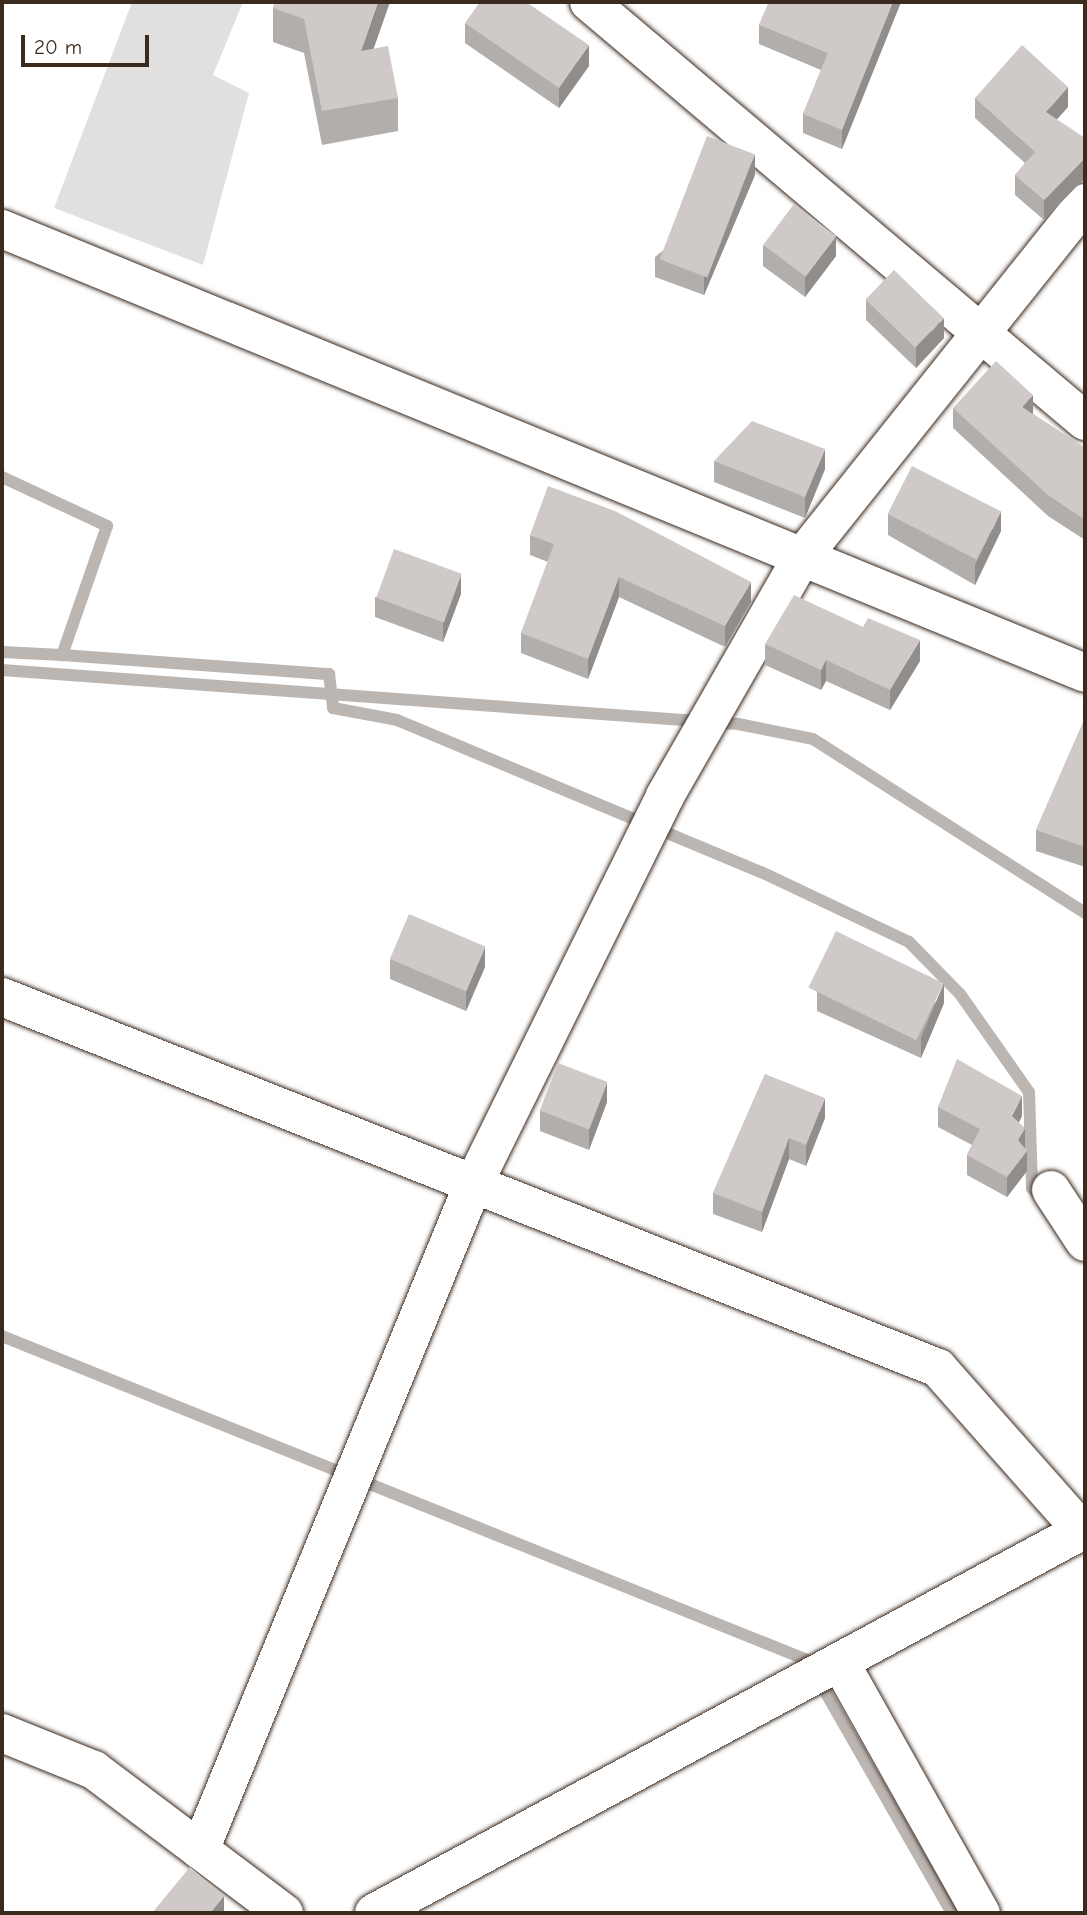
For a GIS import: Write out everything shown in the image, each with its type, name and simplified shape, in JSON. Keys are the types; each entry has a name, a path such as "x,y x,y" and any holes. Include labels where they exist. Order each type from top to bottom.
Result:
{"street":[{"path":"589,2 984,330 1085,421"},
{"path":"201,1850 472,1187 665,796 802,557 1085,204"},
{"path":"2,229 1085,673"},
{"path":"2,998 472,1187 938,1368 1084,1530 841,1664 374,1913"},
{"path":"1051,1190 1085,1242"},
{"path":"841,1664 981,1913"},
{"path":"2,1733 94,1770 284,1913"}],"shaded area":[{"path":"132,2 243,2 213,75 249,93 203,265 54,208"}],"building":[{"path":"275,2 378,2 361,51 388,46 398,98 322,111 304,19 273,8"},
{"path":"480,2 526,2 589,45 559,88 465,23"},
{"path":"769,2 893,2 842,130 803,114 828,53 759,25"},
{"path":"1022,45 1068,87 1046,112 1085,138 1085,158 1044,200 1015,175 1035,152 975,98"},
{"path":"707,136 755,154 707,278 660,259"},
{"path":"794,204 836,236 806,277 763,245"},
{"path":"894,270 944,318 915,347 866,299"},
{"path":"996,361 1033,395 1022,407 1085,448 1085,520 1048,495 953,408"},
{"path":"752,421 825,449 805,497 714,461"},
{"path":"912,466 1001,511 977,560 887,514"},
{"path":"548,486 615,511 751,582 725,626 619,577 588,659 521,633 554,544 530,535"},
{"path":"394,549 462,574 444,622 376,598"},
{"path":"794,595 863,627 868,618 920,640 890,690 826,660 821,670 765,644"},
{"path":"1085,718 1085,847 1036,830"},
{"path":"409,914 485,946 466,992 390,959"},
{"path":"836,931 944,984 916,1040 808,988"},
{"path":"957,1059 1022,1096 1012,1116 1025,1128 1018,1140 1027,1151 1007,1177 967,1155 980,1129 938,1107"},
{"path":"558,1063 607,1082 589,1130 540,1111"},
{"path":"765,1074 825,1098 806,1145 789,1138 762,1212 713,1193"},
{"path":"190,1867 224,1896 210,1913 152,1913"}],"waterway":[{"path":"2,477 107,526 62,655 2,652"},
{"path":"62,655 329,674 333,708 397,720 761,872 909,942 960,994 1029,1092 1032,1188 1041,1199"},
{"path":"2,670 738,724 813,739 1085,913"},
{"path":"2,1336 807,1660 952,1913"}]}
